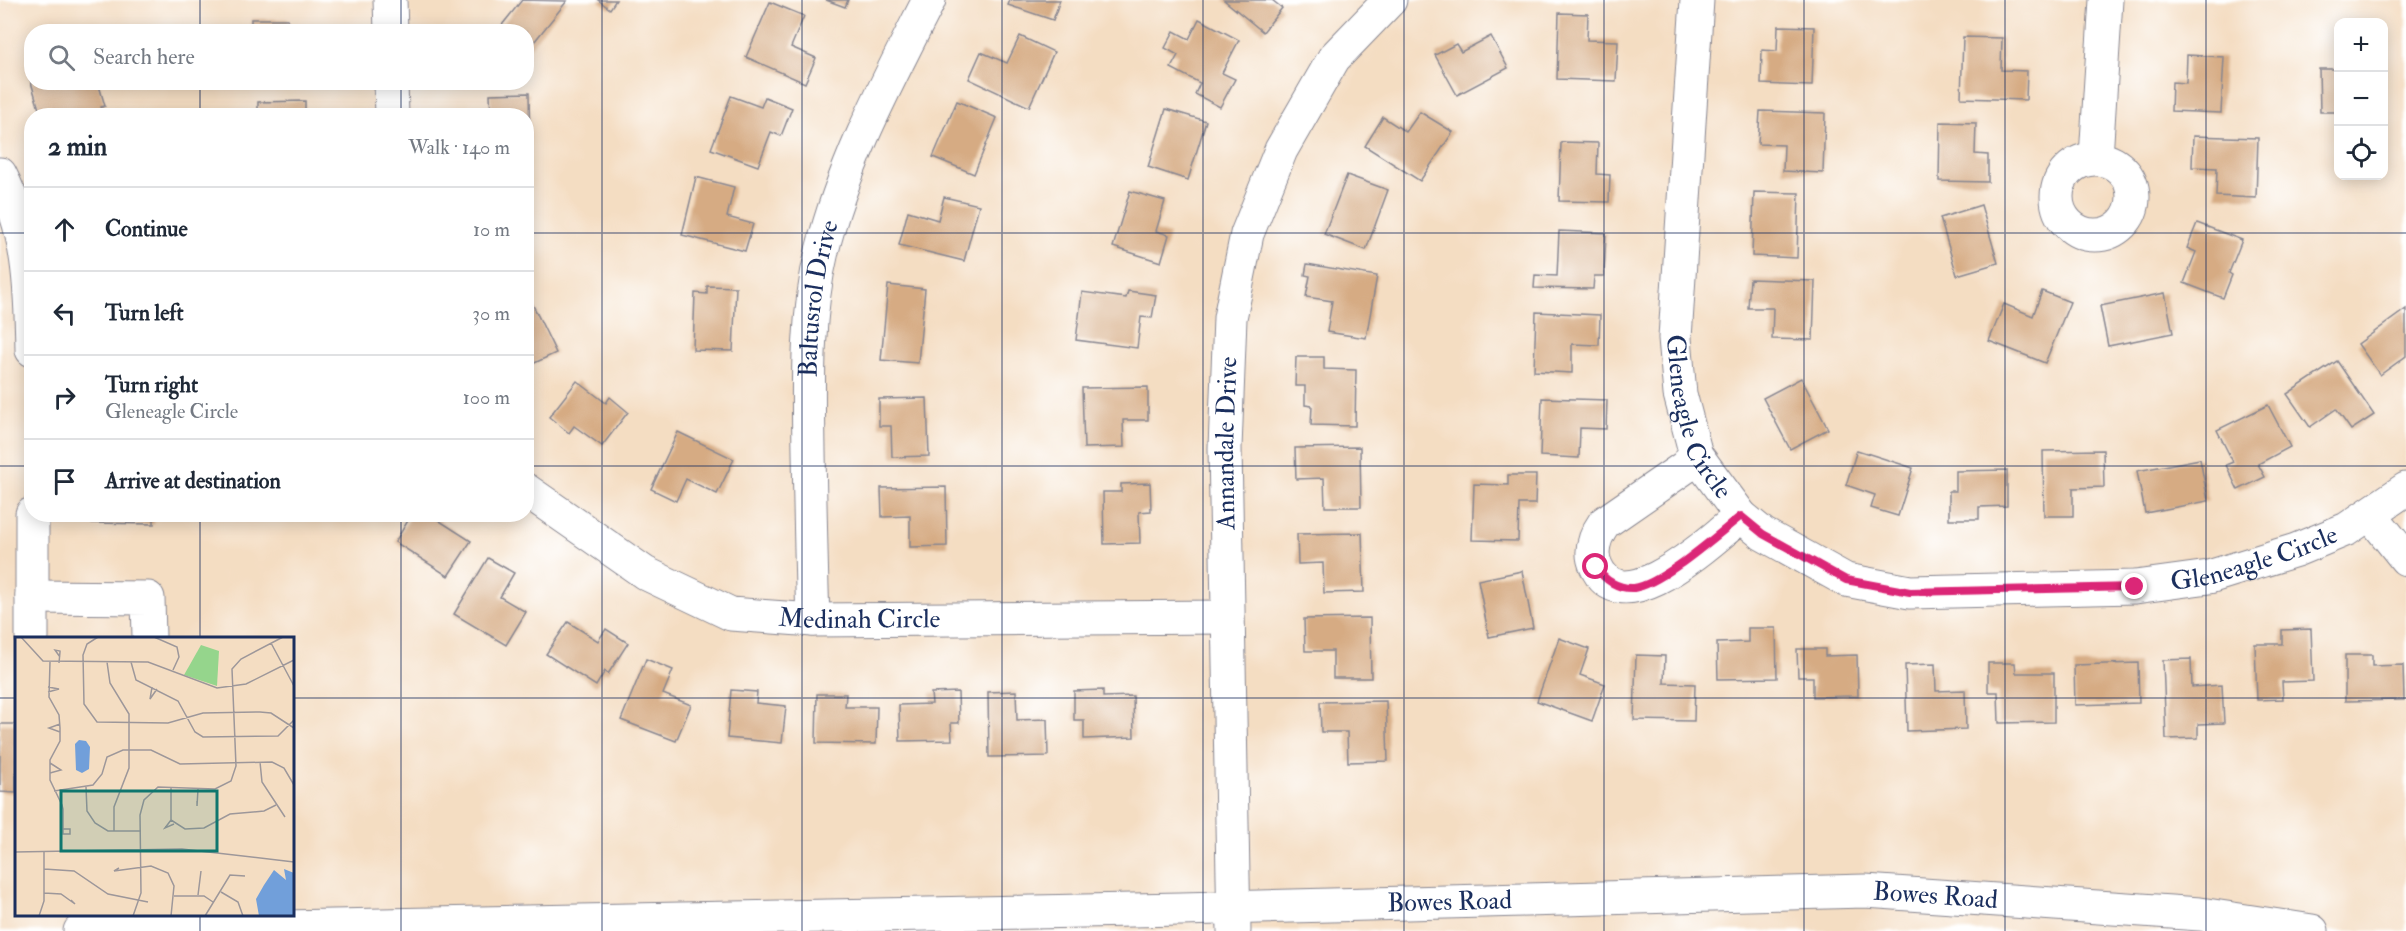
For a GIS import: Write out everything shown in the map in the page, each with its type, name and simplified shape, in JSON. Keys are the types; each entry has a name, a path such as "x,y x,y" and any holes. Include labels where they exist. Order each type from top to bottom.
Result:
{"street":[{"path":"390,0 391,24"},
{"name":"Baltusrol Drive","path":"813,620 808,376 812,311 822,251 853,159 871,116 929,0"},
{"name":"Annandale Drive","path":"1234,919 1227,617 1226,376 1230,318 1247,234 1281,150 1334,58 1390,0"},
{"name":"Gleneagle Circle","path":"1697,0 1675,338 1680,394 1696,455 1741,516 1763,534 1846,580 1910,592 2135,587 2209,577 2296,550 2347,529 2371,515 2406,489"},
{"path":"2096,157 2106,0"},
{"path":"392,90 392,108"},
{"path":"0,174 21,229 24,244"},
{"path":"1696,455 1685,467 1604,523 1593,545 1593,557 1602,575 1622,587 1635,588 1647,584 1675,567 1741,516"},
{"name":"Medinah Circle","path":"534,496 645,573 731,614 813,620 1227,617"},
{"path":"2371,515 2406,559"},
{"path":"32,522 32,637"},
{"path":"32,597 148,598 149,637"},
{"name":"Bowes Road","path":"80,931 1234,919 1865,891 2200,914 2312,931"}],"building":[{"path":"522,0 567,1 534,42 534,24 503,24"},
{"path":"598,0 616,0 610,9"},
{"path":"826,0 848,0 845,7"},
{"path":"1010,0 1060,0 1053,20 1008,5"},
{"path":"1224,0 1272,0 1282,8 1263,32"},
{"path":"770,2 804,16 791,47 816,58 805,83 746,57"},
{"path":"1559,13 1588,14 1587,40 1618,41 1616,81 1557,79"},
{"path":"251,19 288,19 288,24 251,24"},
{"path":"1199,19 1239,40 1222,73 1235,79 1220,107 1195,94 1200,83 1171,68 1178,55 1165,48 1174,31 1189,39"},
{"path":"1778,26 1814,27 1812,86 1761,84 1762,50 1777,51"},
{"path":"1020,36 1054,52 1029,107 969,79 981,52 1007,63"},
{"path":"1491,36 1508,68 1457,95 1435,55 1456,44 1461,52"},
{"path":"1963,37 2002,38 2001,70 2027,71 2026,100 1961,98"},
{"path":"2187,55 2224,57 2221,113 2171,111 2172,82 2186,83"},
{"path":"2319,69 2334,69 2334,112 2320,112"},
{"path":"33,90 100,90 105,106 101,108 39,108"},
{"path":"529,93 529,108 491,108 490,94"},
{"path":"731,96 761,107 765,97 792,108 781,136 771,132 758,166 711,149"},
{"path":"305,101 305,108 258,108 258,102"},
{"path":"957,101 997,118 974,174 933,157"},
{"path":"1166,109 1206,121 1188,180 1148,167"},
{"path":"1760,111 1825,113 1823,173 1783,171 1784,145 1758,144"},
{"path":"1420,112 1453,132 1420,181 1365,146 1383,117 1406,132"},
{"path":"1940,122 1976,123 1975,154 1988,155 1988,182 1939,181"},
{"path":"2193,136 2258,138 2256,198 2216,196 2217,168 2192,167"},
{"path":"1561,142 1598,143 1597,174 1610,175 1609,202 1559,201"},
{"path":"1347,175 1388,190 1366,250 1324,234"},
{"path":"696,177 734,187 727,217 753,224 745,251 682,235"},
{"path":"1130,191 1165,201 1156,231 1169,235 1161,262 1113,247"},
{"path":"1754,192 1799,193 1797,258 1752,256"},
{"path":"944,197 979,205 964,261 899,245 908,211 938,220"},
{"path":"1981,205 1998,263 1957,275 1940,218"},
{"path":"2197,223 2242,240 2229,273 2232,275 2223,298 2184,283 2196,252 2187,248"},
{"path":"1559,231 1606,233 1604,276 1594,276 1593,289 1534,288 1535,275 1557,276"},
{"path":"1307,264 1377,276 1366,338 1327,332 1332,301 1306,297 1310,276 1305,275"},
{"path":"1750,279 1815,281 1813,340 1772,339 1773,308 1748,308"},
{"path":"888,285 925,289 918,363 881,360"},
{"path":"707,286 736,287 733,351 693,350 695,293 707,294"},
{"path":"1128,291 1156,295 1152,318 1141,317 1137,348 1076,340 1082,292 1126,298"},
{"path":"2042,291 2070,302 2045,363 1989,341 2004,304 2033,316"},
{"path":"2165,293 2173,333 2108,346 2100,306"},
{"path":"534,307 556,353 534,363"},
{"path":"2406,309 2406,356 2380,375 2358,344"},
{"path":"1536,312 1600,315 1599,345 1572,344 1572,373 1534,371"},
{"path":"1296,357 1324,357 1324,369 1356,370 1355,426 1311,425 1312,406 1305,405 1305,386 1295,386"},
{"path":"2337,361 2374,415 2351,430 2336,409 2310,427 2287,394"},
{"path":"1801,378 1828,429 1790,449 1763,398"},
{"path":"577,381 606,403 610,397 628,412 602,446 574,426 569,433 549,417"},
{"path":"1148,387 1148,420 1123,420 1124,447 1084,448 1082,388"},
{"path":"927,398 929,456 892,457 891,426 879,426 879,399"},
{"path":"1542,398 1607,400 1606,429 1580,428 1579,458 1540,456"},
{"path":"2268,405 2290,447 2258,464 2265,477 2238,490 2226,465 2233,462 2217,430"},
{"path":"678,432 734,459 717,494 686,479 676,501 651,489"},
{"path":"1360,447 1361,507 1325,507 1324,478 1296,479 1295,448"},
{"path":"1857,450 1913,468 1898,516 1871,508 1875,495 1846,485"},
{"path":"2103,450 2104,487 2073,488 2073,516 2044,516 2043,451"},
{"path":"2200,459 2208,501 2145,513 2137,471"},
{"path":"2007,470 2007,506 1979,507 1979,519 1949,519 1949,491 1956,491 1956,471"},
{"path":"1508,475 1536,475 1535,504 1519,504 1518,541 1472,540 1474,484 1508,485"},
{"path":"1150,483 1151,511 1139,512 1140,543 1104,544 1103,492 1121,492 1121,484"},
{"path":"946,487 947,546 910,547 910,516 882,517 881,488"},
{"path":"154,522 154,524 92,523"},
{"path":"407,522 441,522 471,541 448,576 395,542"},
{"path":"1362,533 1364,592 1324,593 1323,563 1298,564 1297,534"},
{"path":"488,558 514,573 500,597 526,612 506,645 454,614"},
{"path":"1522,571 1533,628 1489,637 1478,580"},
{"path":"1370,618 1371,678 1333,678 1333,651 1305,651 1304,619"},
{"path":"568,622 598,641 606,629 628,643 608,674 605,671 596,686 546,654"},
{"path":"1748,628 1776,628 1777,678 1718,679 1717,643 1748,642"},
{"path":"2311,629 2313,681 2282,682 2283,699 2257,700 2255,644 2282,644 2282,630"},
{"path":"1559,638 1589,649 1580,675 1605,684 1592,721 1537,701"},
{"path":"1797,649 1825,649 1825,656 1857,655 1858,696 1813,697 1813,677 1798,677"},
{"path":"1636,655 1665,656 1664,683 1695,684 1694,721 1634,720"},
{"path":"2345,655 2372,655 2372,666 2403,665 2404,700 2345,701"},
{"path":"646,659 673,670 663,694 691,705 676,741 621,720"},
{"path":"2191,659 2192,687 2222,685 2224,723 2198,724 2198,738 2166,739 2163,660"},
{"path":"1988,663 2015,663 2016,673 2054,673 2054,722 1999,723 1998,692 1988,692"},
{"path":"2138,663 2139,703 2075,705 2074,665"},
{"path":"1935,664 1936,691 1965,690 1966,729 1907,731 1905,665"},
{"path":"731,690 757,692 756,703 786,706 782,743 727,738"},
{"path":"1103,690 1103,697 1133,696 1134,737 1084,739 1084,720 1074,720 1074,691"},
{"path":"1016,691 1017,720 1047,719 1048,756 989,757 988,692"},
{"path":"958,692 959,723 951,723 952,740 900,741 899,705 932,704 931,693"},
{"path":"817,694 846,694 845,707 877,707 876,744 816,743"},
{"path":"1386,701 1388,761 1348,762 1347,732 1321,732 1320,702"},
{"path":"0,724 15,724 15,793 0,792"}],"route":[{"path":"1596,567 1611,582 1622,587 1635,588 1647,584 1675,567 1741,516 1763,534 1846,580 1910,592 2135,587"}]}
